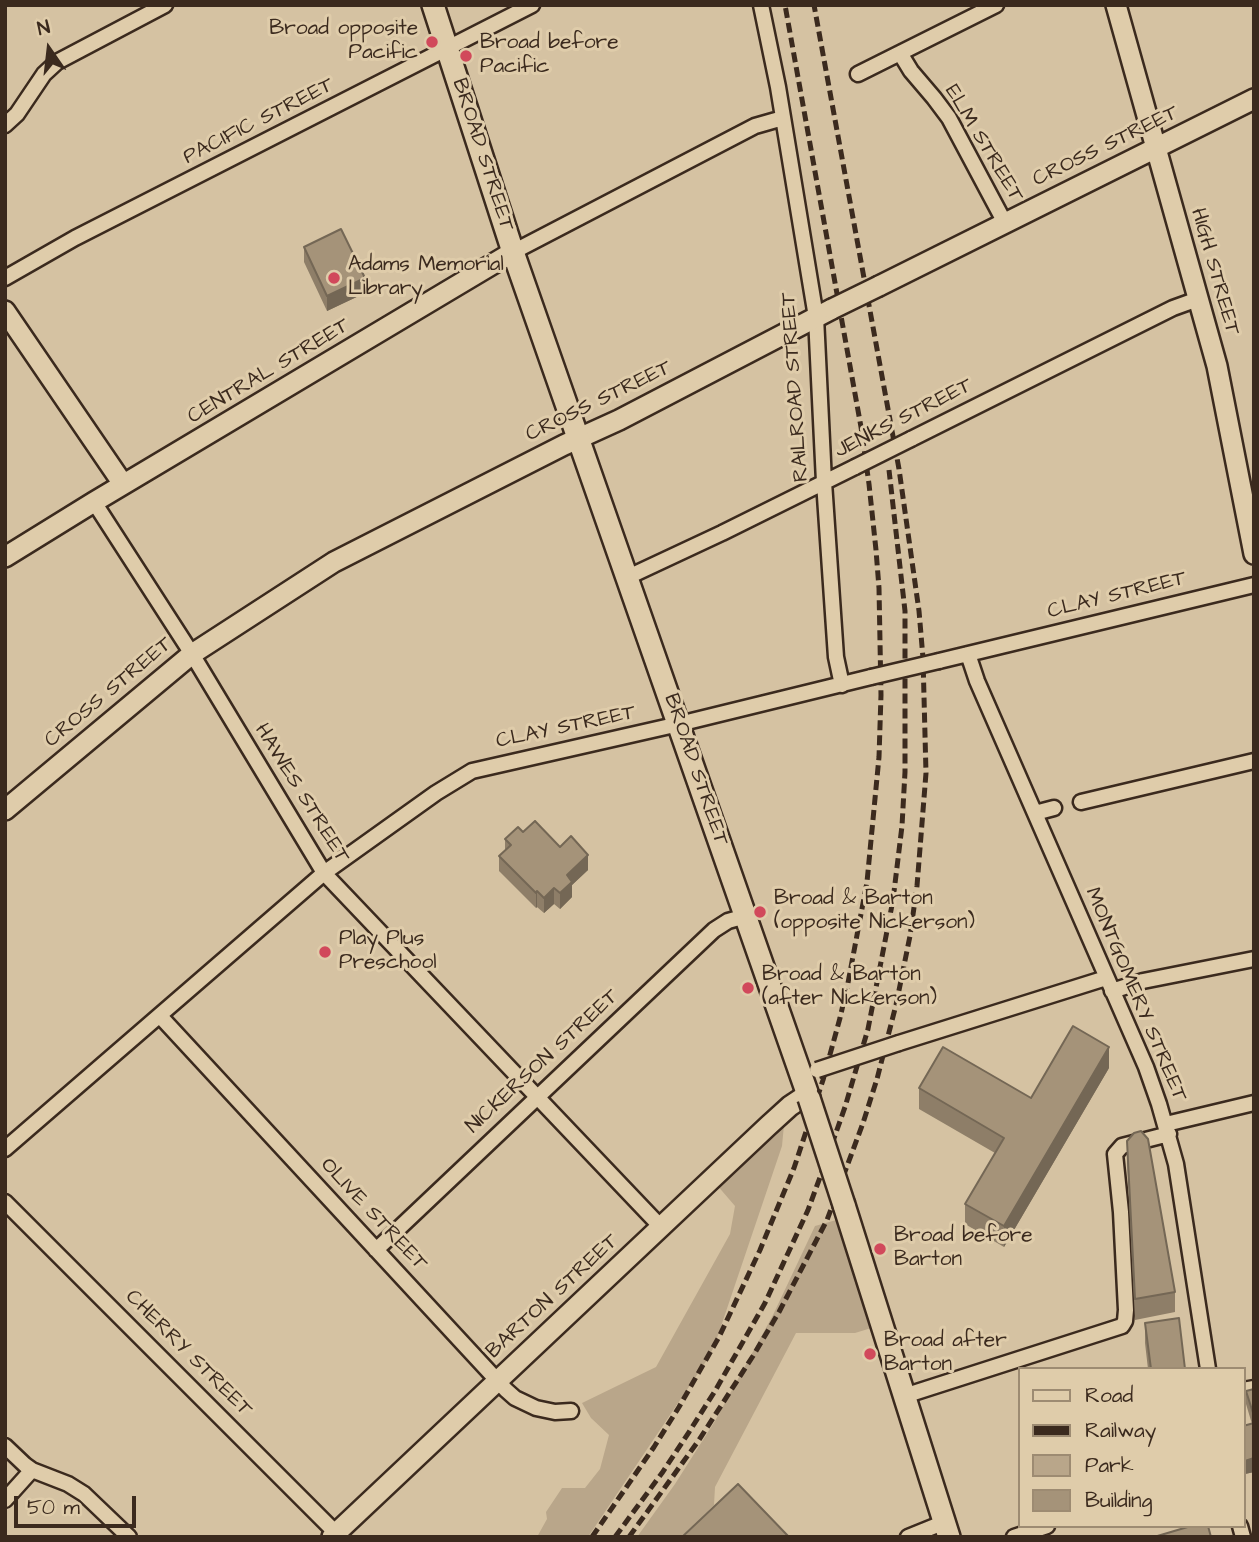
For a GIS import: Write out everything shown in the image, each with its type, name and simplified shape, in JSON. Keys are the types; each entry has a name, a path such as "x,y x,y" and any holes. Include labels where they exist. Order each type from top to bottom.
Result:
{"main road":[{"name":"BROAD STREET","path":"433,5 513,252 746,916 809,1084 844,1205 947,1530"},
{"name":"HIGH STREET","path":"1116,5 1222,389 1254,554"},
{"name":"CROSS STREET","path":"5,810 192,654 350,553 1254,99"},
{"name":"CENTRAL STREET","path":"5,557 513,252"},
{"path":"5,311 123,484"},
{"name":"BARTON STREET","path":"336,1536 782,1113 809,1084"}],"street":[{"path":"5,125 22,107 44,74 57,62 165,5"},
{"name":"PACIFIC STREET","path":"5,278 75,238 532,5"},
{"name":"RAILROAD STREET","path":"761,5 824,313 824,482 836,657 842,685"},
{"path":"858,74 996,5"},
{"name":"ELM STREET","path":"900,53 949,118 1005,223"},
{"name":"CENTRAL STREET","path":"513,252 755,126 783,118"},
{"name":"JENKS STREET","path":"628,577 723,533 1173,308 1198,299"},
{"name":"HAWES STREET","path":"94,502 192,654 324,873 661,1227"},
{"name":"CLAY STREET","path":"5,1149 324,873 436,793 472,771 679,724 1254,585"},
{"name":"MONTGOMERY STREET","path":"968,654 977,681 1146,1067 1167,1129 1181,1192 1208,1367"},
{"path":"1081,803 1254,761"},
{"path":"1035,813 1054,808"},
{"name":"NICKERSON STREET","path":"376,1250 713,930 728,921 746,916"},
{"name":"BARTON STREET","path":"809,1084 899,1043 1109,984 1143,981 1254,959"},
{"name":"OLIVE STREET","path":"160,1016 515,1398 536,1408 555,1412 572,1411"},
{"path":"904,1396 1122,1326 1126,1310 1115,1154 1122,1146 1167,1129 1254,1103"},
{"name":"CHERRY STREET","path":"5,1202 336,1536"},
{"path":"5,1446 32,1470 84,1493 129,1537"},
{"path":"5,1500 32,1470"},
{"path":"1014,1537 1041,1528"},
{"path":"908,1537 947,1530"}],"green space":[{"path":"787,1093 782,1146 709,1357 588,1537 537,1537 547,1519 546,1512 562,1488 585,1488 600,1469 609,1435 591,1418 582,1403 656,1367 730,1234 735,1206 710,1177"},
{"path":"847,1217 881,1325 855,1333 796,1333 715,1487 714,1505 681,1537 637,1537 715,1421 773,1315 815,1226"}],"building":[{"name":"Adams Memorial Library","path":"341,229 365,278 327,296 304,247"},
{"path":"535,821 560,847 571,836 588,855 567,875 572,882 560,893 554,888 544,898 499,856 511,845 505,839 518,827 523,832"},
{"path":"1073,1026 1109,1047 1004,1226 965,1204 1004,1138 919,1088 943,1047 1031,1098"},
{"path":"1141,1131 1148,1139 1175,1292 1135,1299 1127,1141 1134,1133"},
{"path":"1179,1318 1185,1367 1151,1367 1145,1323"},
{"path":"1254,1389 1254,1416 1246,1391"},
{"path":"1254,1423 1254,1458 1245,1461 1245,1425"},
{"path":"738,1484 789,1537 682,1537"},
{"path":"1184,1528 1209,1528 1211,1537 1154,1537"}],"railway":[{"path":"592,1537 679,1407 719,1337 760,1250 794,1168 823,1080 848,983 867,882 879,757 881,695 876,550 861,427 785,5"},
{"path":"629,1537 699,1440 753,1356 827,1220 877,1079 896,1005 917,886 926,773 919,611 899,469 814,5"},
{"path":"615,1537 689,1432 765,1303 808,1210 845,1107 868,1029 893,900 905,772 905,611 889,470"}],"place":[{"name":"Broad opposite Pacific","path":"432,42"},
{"name":"Broad before Pacific","path":"466,56"},
{"name":"Adams Memorial Library","path":"334,278"},
{"name":"Broad & Barton (opposite Nickerson)","path":"760,912"},
{"name":"Play Plus Preschool","path":"325,952"},
{"name":"Broad & Barton (after Nickerson)","path":"748,988"},
{"name":"Broad before Barton","path":"880,1249"},
{"name":"Broad after Barton","path":"870,1354"}]}
